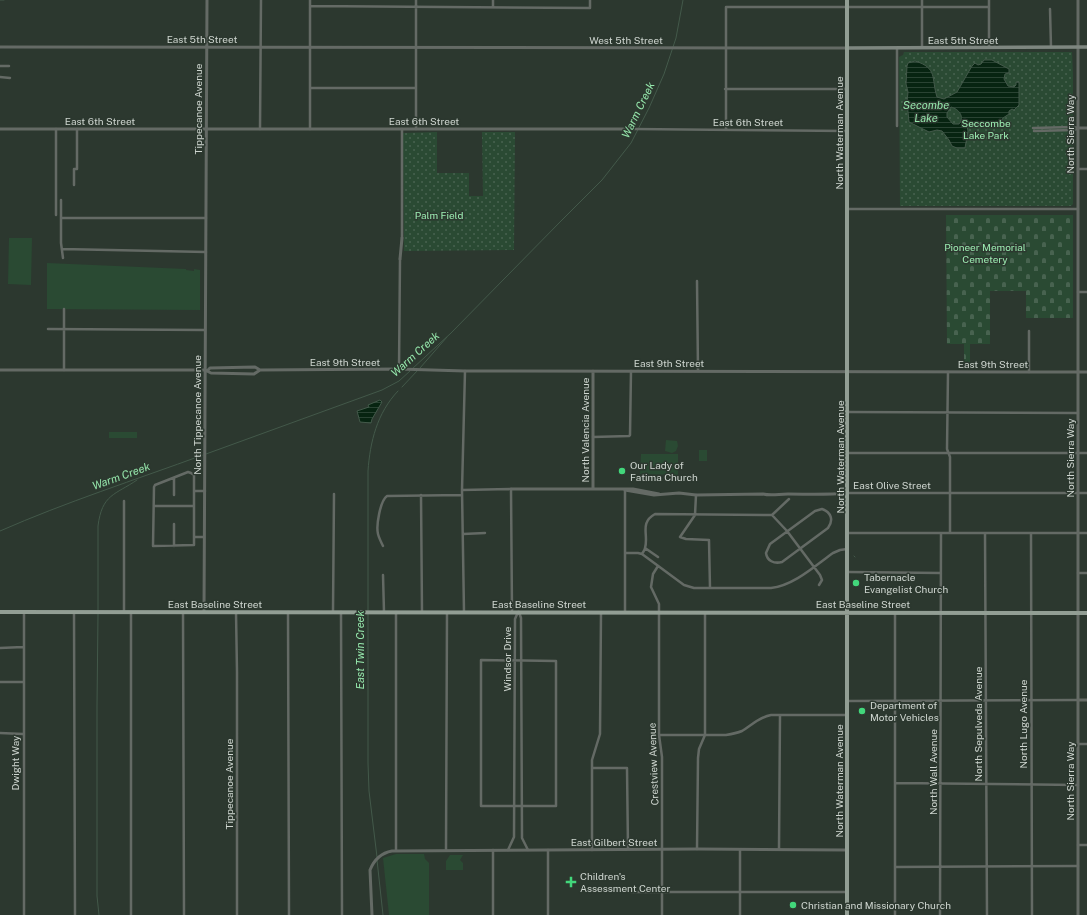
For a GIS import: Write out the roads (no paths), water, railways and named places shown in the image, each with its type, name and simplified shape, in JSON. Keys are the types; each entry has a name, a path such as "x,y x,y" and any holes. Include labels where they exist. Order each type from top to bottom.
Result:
{"main road":[{"name":"North Waterman Avenue","path":"847,0 847,915"},
{"path":"1078,48 1087,47"},
{"name":"East 5th Street","path":"848,48 1078,48"},
{"name":"East Baseline Street","path":"0,612 1087,613"}],"street":[{"name":"Tippecanoe Avenue","path":"206,218 207,0"},
{"path":"260,129 261,0"},
{"path":"310,0 310,129"},
{"path":"416,0 416,129"},
{"path":"493,0 493,7"},
{"path":"310,6 590,8 590,0"},
{"path":"922,0 922,48"},
{"path":"989,0 989,48"},
{"name":"North Sierra Way","path":"1078,0 1078,915"},
{"path":"726,129 726,7 989,7"},
{"path":"1050,9 1052,47"},
{"name":"East 5th Street","path":"0,47 404,47"},
{"name":"West 5th Street","path":"404,47 726,49 848,48"},
{"path":"897,48 897,126"},
{"path":"0,66 9,66"},
{"path":"0,77 10,78"},
{"path":"310,88 416,88"},
{"path":"726,89 848,89"},
{"path":"1034,129 1073,127 1087,128"},
{"name":"East 6th Street","path":"0,129 726,129 847,131"},
{"path":"56,129 56,214"},
{"path":"74,185 74,169 77,169 77,129"},
{"path":"399,369 400,259 402,238 402,129"},
{"path":"1078,170 1087,170"},
{"path":"61,200 63,258"},
{"path":"847,209 1078,209"},
{"path":"61,218 206,218"},
{"name":"North Tippecanoe Avenue","path":"204,612 206,218"},
{"path":"62,249 206,252"},
{"path":"697,280 698,371"},
{"path":"1078,292 1087,292"},
{"path":"64,309 64,370"},
{"path":"48,329 205,330"},
{"path":"1029,331 1029,372"},
{"name":"East 9th Street","path":"0,370 206,370 210,368 255,367 260,370 399,369 423,371 1087,372"},
{"name":"East 9th Street","path":"206,370 211,373 254,374 260,370"},
{"path":"464,371 462,490 464,612"},
{"name":"North Valencia Avenue","path":"593,371 593,489"},
{"path":"593,437 630,435 631,371"},
{"path":"948,372 947,413 948,453 950,457 950,533"},
{"path":"848,412 1078,413"},
{"path":"848,453 1087,453"},
{"path":"188,472 194,475 194,545 153,546 155,485 174,478 188,472"},
{"path":"174,478 174,495"},
{"path":"462,490 511,489 512,612"},
{"name":"East Olive Street","path":"511,489 633,489 659,494 772,495 848,493 1087,493"},
{"path":"625,490 625,612"},
{"path":"194,491 205,491"},
{"path":"334,494 334,612"},
{"path":"696,494 695,515 680,537 686,539 709,540 710,588"},
{"path":"420,495 422,612"},
{"path":"383,546 378,535 377,527 384,498 387,496 462,495"},
{"path":"642,554 645,548 645,528 652,516 655,514 772,515 790,499"},
{"path":"124,501 124,612"},
{"path":"154,506 193,506"},
{"path":"816,510 824,510 830,514 831,521 828,528 781,563 775,563 768,559 766,553 768,547 787,531 816,510"},
{"path":"772,515 801,548 822,577 820,584"},
{"path":"174,524 174,546"},
{"path":"462,534 485,533"},
{"path":"848,533 1087,533"},
{"name":"North Wall Avenue","path":"940,915 941,533"},
{"name":"North Sepulveda Avenue","path":"985,533 987,915"},
{"name":"North Lugo Avenue","path":"1031,533 1030,700 1032,915"},
{"path":"194,537 204,537"},
{"path":"645,548 658,557"},
{"path":"625,553 642,554 684,585 694,588 780,587 791,583 836,551 848,549"},
{"name":"Crestview Avenue","path":"658,566 652,577 651,587 658,600 659,612 659,735 662,753 663,850 662,915"},
{"path":"848,572 941,573"},
{"path":"1078,573 1087,573"},
{"path":"383,575 384,612"},
{"name":"Dwight Way","path":"24,612 24,915"},
{"path":"74,612 75,915"},
{"path":"131,612 131,915"},
{"path":"183,612 184,915"},
{"name":"Tippecanoe Avenue","path":"236,612 237,915"},
{"path":"288,612 289,915"},
{"path":"341,612 342,915"},
{"path":"396,612 396,850"},
{"path":"446,850 447,612"},
{"name":"Windsor Drive","path":"518,612 521,618 522,838 528,850"},
{"name":"Windsor Drive","path":"508,850 514,837 515,619 518,612"},
{"path":"592,850 592,756 600,734 600,612"},
{"path":"697,849 698,758 699,750 705,735 706,612"},
{"path":"895,915 894,701 896,612"},
{"path":"0,648 23,647"},
{"path":"481,660 521,661 556,661 556,806 481,806 481,660"},
{"path":"0,682 23,682"},
{"path":"848,701 1087,700"},
{"path":"779,849 780,715"},
{"path":"659,735 734,734 765,716 848,715"},
{"path":"515,732 521,732"},
{"path":"0,733 23,734"},
{"path":"1078,744 1087,744"},
{"path":"592,768 628,768 628,850"},
{"path":"895,783 1078,786"},
{"path":"1078,845 1087,846"},
{"name":"East Gilbert Street","path":"372,915 369,874 372,865 381,855 396,850 847,850"},
{"path":"493,850 493,915"},
{"path":"548,850 548,915"},
{"path":"740,850 740,915"},
{"path":"895,867 940,868 986,866 1078,866"},
{"path":"631,892 847,892"}],"water":[{"name":"Secombe Lake","path":"984,60 992,60 1009,69 1009,73 1005,74 1004,79 1008,86 1014,87 1016,82 1019,82 1019,105 1014,110 1012,109 1009,111 1009,114 1003,118 999,125 992,127 969,124 967,126 968,131 965,148 957,148 952,146 942,131 937,130 929,132 909,122 907,102 908,92 906,84 908,63 915,61 930,70 937,97 944,99 957,92 975,63 978,65","holes":["951,107 959,111 961,116 961,121 959,124 953,124 947,117 947,113"]},
{"path":"380,400 382,402 371,423 360,422 357,411 369,407 368,405"}],"waterway":[{"name":"Warm Creek","path":"412,369 451,333 602,180 631,143 664,74 676,38 683,0"},
{"name":"Warm Creek","path":"420,368 447,337"},
{"name":"East Twin Creek","path":"402,387 418,370"},
{"name":"Warm Creek","path":"206,454 382,390 399,381 410,371"},
{"name":"East Twin Creek","path":"368,611 369,460 373,439 380,418 398,391"},
{"name":"Warm Creek","path":"0,531 75,501 203,455"},
{"path":"98,611 98,526 100,515 106,501 137,480"},
{"path":"98,614 97,896 99,915"},
{"name":"East Twin Creek","path":"368,614 369,791 377,857"},
{"name":"East Twin Creek","path":"377,860 383,915"}],"place":[{"name":"Our Lady of Fatima Church","path":"622,471"},
{"name":"Tabernacle Evangelist Church","path":"856,583"},
{"name":"Department of Motor Vehicles","path":"862,711"},
{"name":"Children's Assessment Center","path":"571,882"},
{"name":"Christian and Missionary Church","path":"793,905"}],"park label":[{"name":"Seccombe Lake Park","path":"986,128"},
{"name":"Palm Field","path":"439,215"},
{"name":"Pioneer Memorial Cemetery","path":"985,252"}]}
